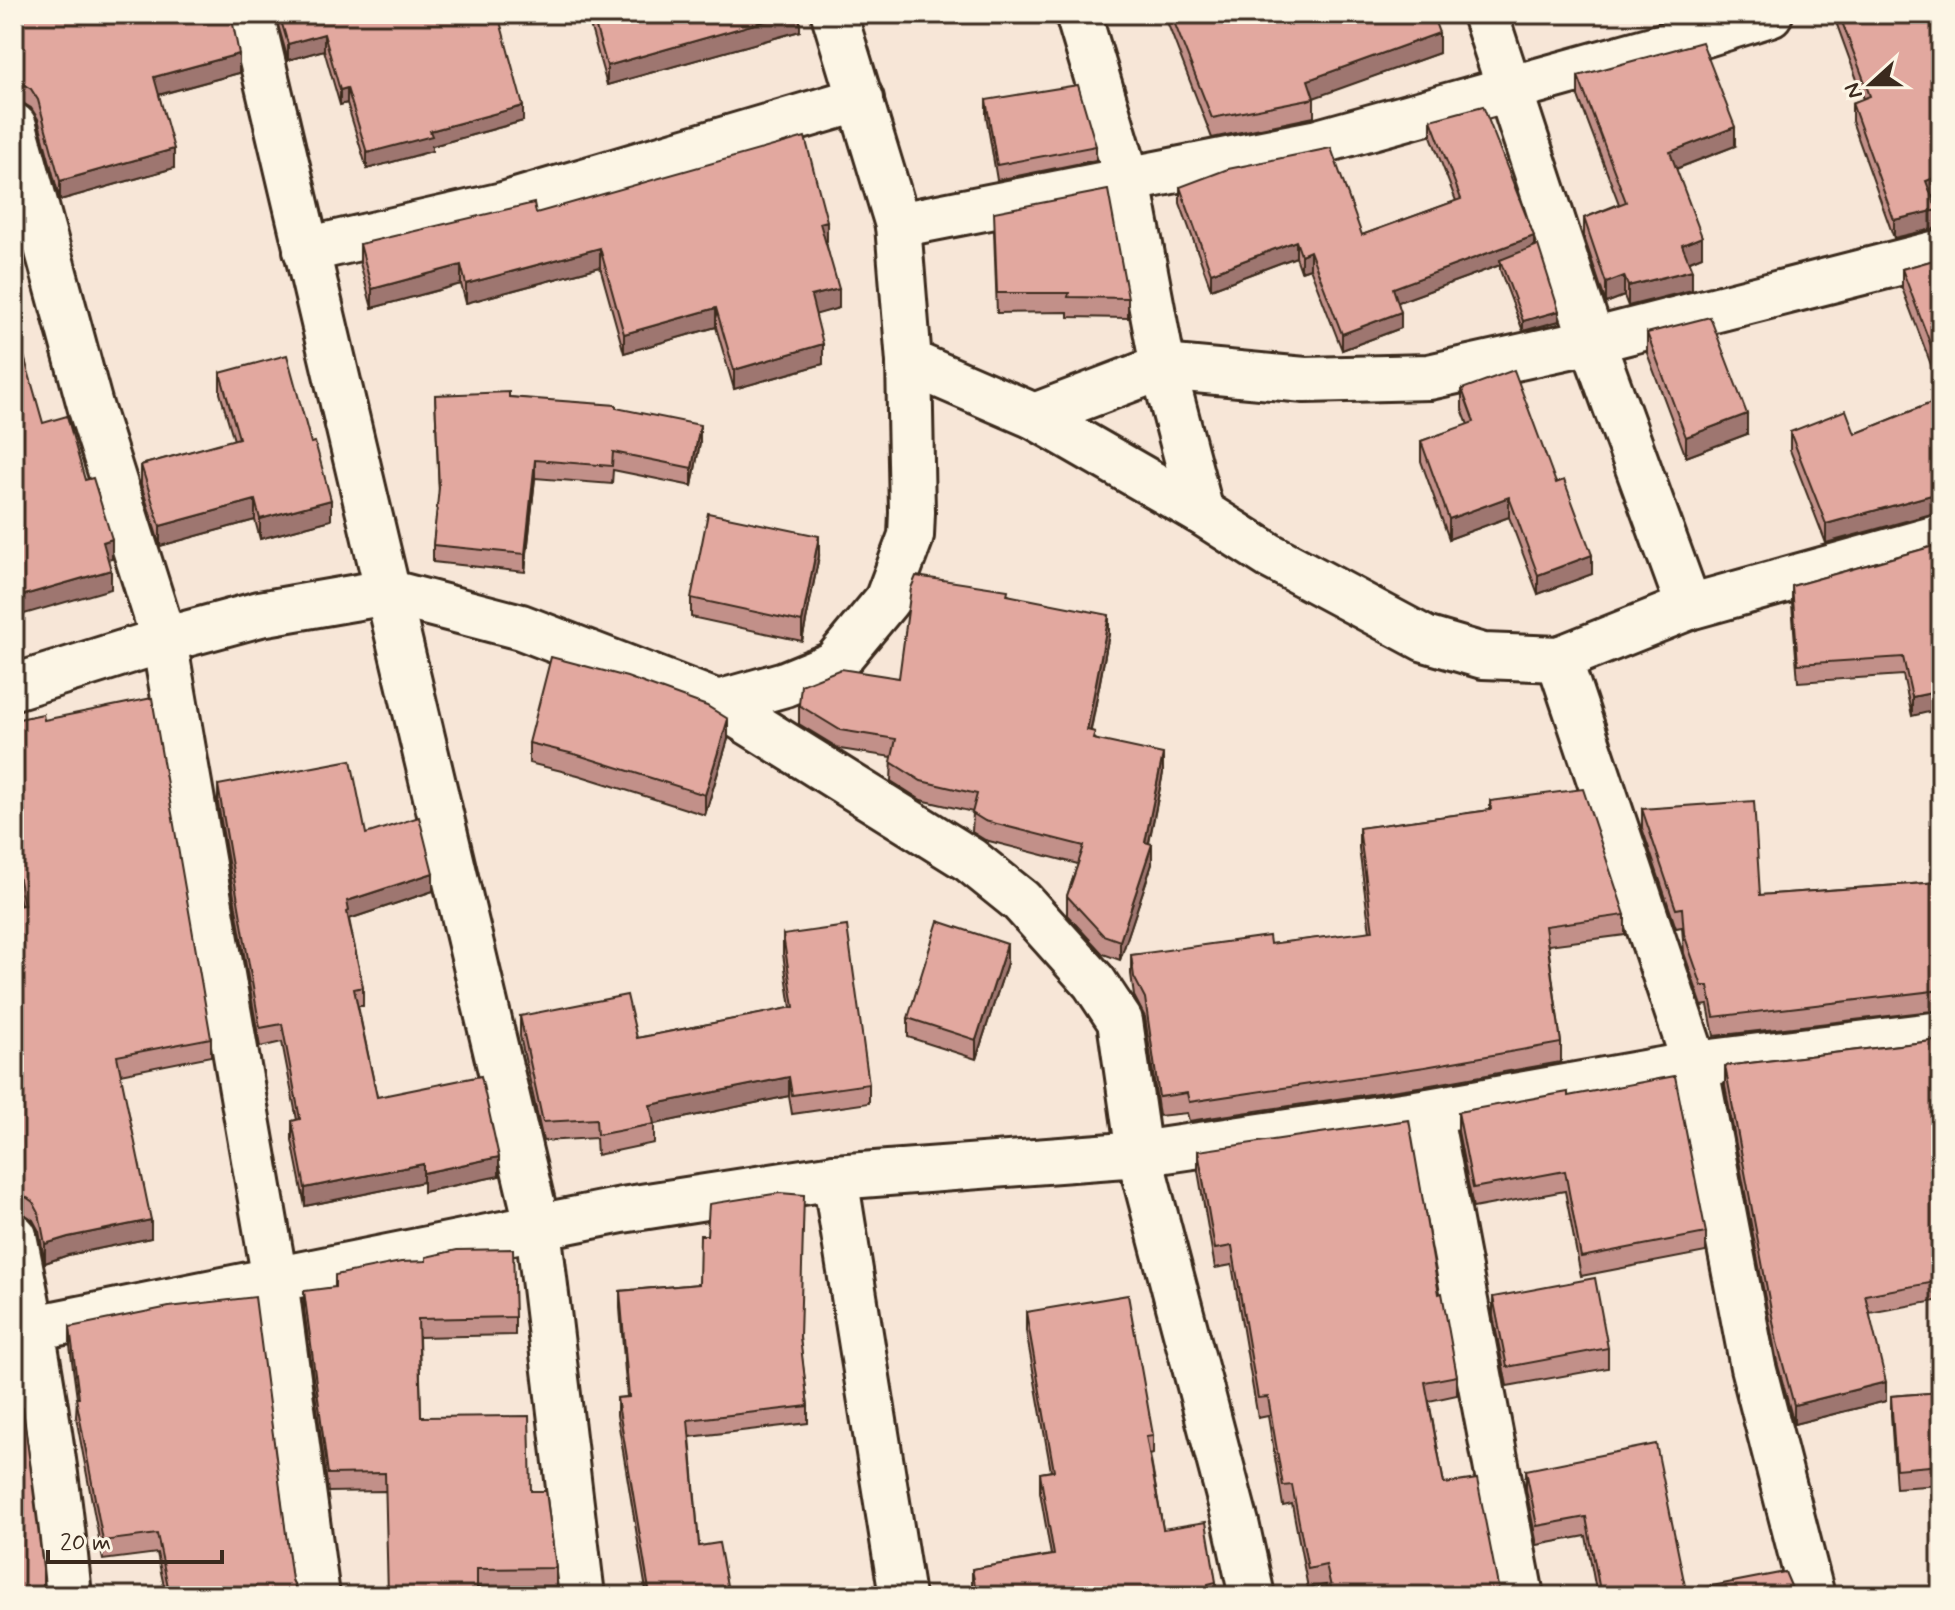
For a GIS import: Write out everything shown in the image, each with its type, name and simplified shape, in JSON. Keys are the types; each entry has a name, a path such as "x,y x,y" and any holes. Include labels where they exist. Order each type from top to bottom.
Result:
{"street":[{"path":"251,14 538,1228 582,1596"},
{"path":"1078,14 1128,181 1163,367 1201,512"},
{"path":"1485,14 1592,341 1689,607"},
{"path":"898,225 1318,142 1770,14"},
{"path":"718,703 785,684 834,664 887,600 911,536 909,362 898,225 840,18"},
{"path":"306,250 503,205 861,99"},
{"path":"14,126 91,409 164,640 275,1280 317,1596"},
{"path":"1034,416 1163,367 1305,380 1429,377 1592,341 1941,252"},
{"path":"909,362 1034,416 1201,512 1270,556 1425,639 1483,656 1559,659 1689,607 1941,537"},
{"path":"14,687 260,614 387,592 521,627 718,703 970,860 1021,901 1094,982 1120,1021 1139,1154 1236,1523 1252,1596"},
{"path":"1559,659 1695,1064 1753,1367 1812,1596"},
{"path":"23,1330 622,1210 835,1177 1139,1154 1429,1111 1695,1064 1941,1034"},
{"path":"1429,1111 1521,1596"},
{"path":"835,1177 902,1596"},
{"path":"14,1236 23,1330 65,1550 69,1596"}],"building":[{"path":"14,14 123,14 126,25 163,14 231,14 239,54 154,77 174,149 60,181 38,100 31,89 14,83"},
{"path":"279,14 498,14 523,106 430,131 432,136 367,153 347,88 340,90 324,34 288,44"},
{"path":"592,14 790,14 607,66"},
{"path":"1171,14 1432,14 1439,33 1308,80 1314,98 1212,118"},
{"path":"1839,14 1941,14 1941,175 1926,181 1937,210 1894,220 1852,103 1870,96"},
{"path":"1702,42 1735,127 1670,152 1702,237 1682,245 1692,270 1628,286 1624,276 1606,283 1584,218 1626,202 1578,76"},
{"path":"1078,85 1096,146 997,165 986,100"},
{"path":"1483,106 1534,236 1393,288 1401,312 1342,334 1310,251 1301,255 1296,241 1211,273 1180,187 1228,169 1331,148 1362,235 1461,199 1431,120"},
{"path":"805,137 827,221 820,223 839,289 811,296 823,344 734,370 716,308 624,334 600,248 466,284 461,265 372,289 360,244 534,203 536,213"},
{"path":"1108,190 1128,298 1068,297 1069,293 997,293 994,212"},
{"path":"1538,245 1559,311 1523,321 1500,260"},
{"path":"1941,258 1941,372 1902,269"},
{"path":"1710,317 1747,414 1686,437 1647,333"},
{"path":"14,335 18,335 43,423 67,416 85,480 93,478 112,539 103,542 111,570 14,598"},
{"path":"287,355 311,443 315,442 331,500 260,519 255,500 160,526 141,465 239,438 220,373"},
{"path":"1514,370 1556,483 1564,480 1592,555 1538,575 1509,497 1449,519 1421,441 1474,422 1462,389"},
{"path":"509,392 509,397 616,405 616,408 700,425 692,468 613,452 612,466 535,460 525,554 433,545 439,488 435,395"},
{"path":"1941,399 1941,494 1826,524 1790,432 1846,410 1855,434"},
{"path":"708,513 819,536 802,622 691,598"},
{"path":"1941,544 1941,691 1912,697 1903,657 1798,664 1792,586"},
{"path":"916,576 1008,590 1007,595 1109,615 1087,730 1095,732 1093,739 1163,754 1145,842 1152,844 1120,941 1103,935 1067,896 1084,846 985,821 972,813 977,794 921,781 891,762 896,739 840,730 799,705 801,685 841,669 899,678 911,588"},
{"path":"551,657 627,677 707,706 728,719 705,795 529,743"},
{"path":"152,698 211,1038 117,1056 151,1220 45,1244 39,1213 33,1202 23,1195 14,1194 14,906 24,905 14,855 14,720 43,714 44,720"},
{"path":"351,760 366,834 419,817 433,873 347,901 363,987 354,989 377,1097 481,1076 499,1157 423,1173 423,1164 305,1188 292,1121 300,1119 282,1024 260,1028 218,785"},
{"path":"1583,789 1625,915 1545,926 1561,1043 1425,1067 1189,1102 1187,1093 1159,1097 1145,998 1134,977 1131,955 1269,936 1270,944 1373,931 1359,828 1491,810 1490,801"},
{"path":"1754,801 1760,895 1940,882 1938,860 1941,860 1941,990 1714,1017 1708,986 1702,986 1684,934 1682,908 1676,909 1642,809"},
{"path":"938,921 1007,944 976,1040 908,1018"},
{"path":"847,926 869,1084 792,1095 789,1077 650,1105 654,1124 597,1135 596,1119 543,1122 520,1016 627,995 637,1038 794,1007 783,935"},
{"path":"1941,1040 1941,1205 1938,1206 1941,1281 1865,1295 1886,1382 1794,1405 1777,1342 1725,1066"},
{"path":"1675,1076 1706,1233 1581,1257 1565,1171 1473,1188 1458,1112"},
{"path":"1409,1120 1439,1294 1442,1293 1457,1376 1425,1382 1444,1484 1477,1479 1500,1596 1333,1596 1326,1565 1308,1569 1292,1485 1283,1486 1268,1397 1258,1398 1232,1246 1215,1249 1198,1151"},
{"path":"780,1193 804,1195 800,1337 808,1406 688,1420 699,1546 719,1543 729,1596 650,1596 617,1398 629,1397 620,1291 699,1284 700,1235 707,1235 709,1204"},
{"path":"513,1249 515,1317 418,1319 421,1417 529,1416 531,1491 546,1491 556,1568 477,1569 477,1596 388,1596 385,1473 328,1474 304,1291 335,1287 335,1275 401,1262 426,1261 426,1257 457,1250"},
{"path":"1595,1278 1608,1348 1507,1367 1493,1297"},
{"path":"1128,1295 1153,1435 1146,1436 1163,1529 1206,1522 1216,1582 1208,1584 1210,1596 977,1596 972,1569 1054,1555 1040,1473 1054,1471 1026,1312"},
{"path":"255,1297 292,1580 298,1593 304,1596 170,1596 157,1534 103,1541 76,1398 79,1398 70,1327 169,1307"},
{"path":"1941,1392 1941,1465 1896,1469 1891,1396"},
{"path":"23,1408 43,1569 43,1596 14,1596 14,1409"},
{"path":"1656,1444 1686,1591 1785,1572 1798,1596 1601,1596 1586,1517 1537,1526 1526,1470"},
{"path":"868,1588 869,1596 817,1596"}]}
